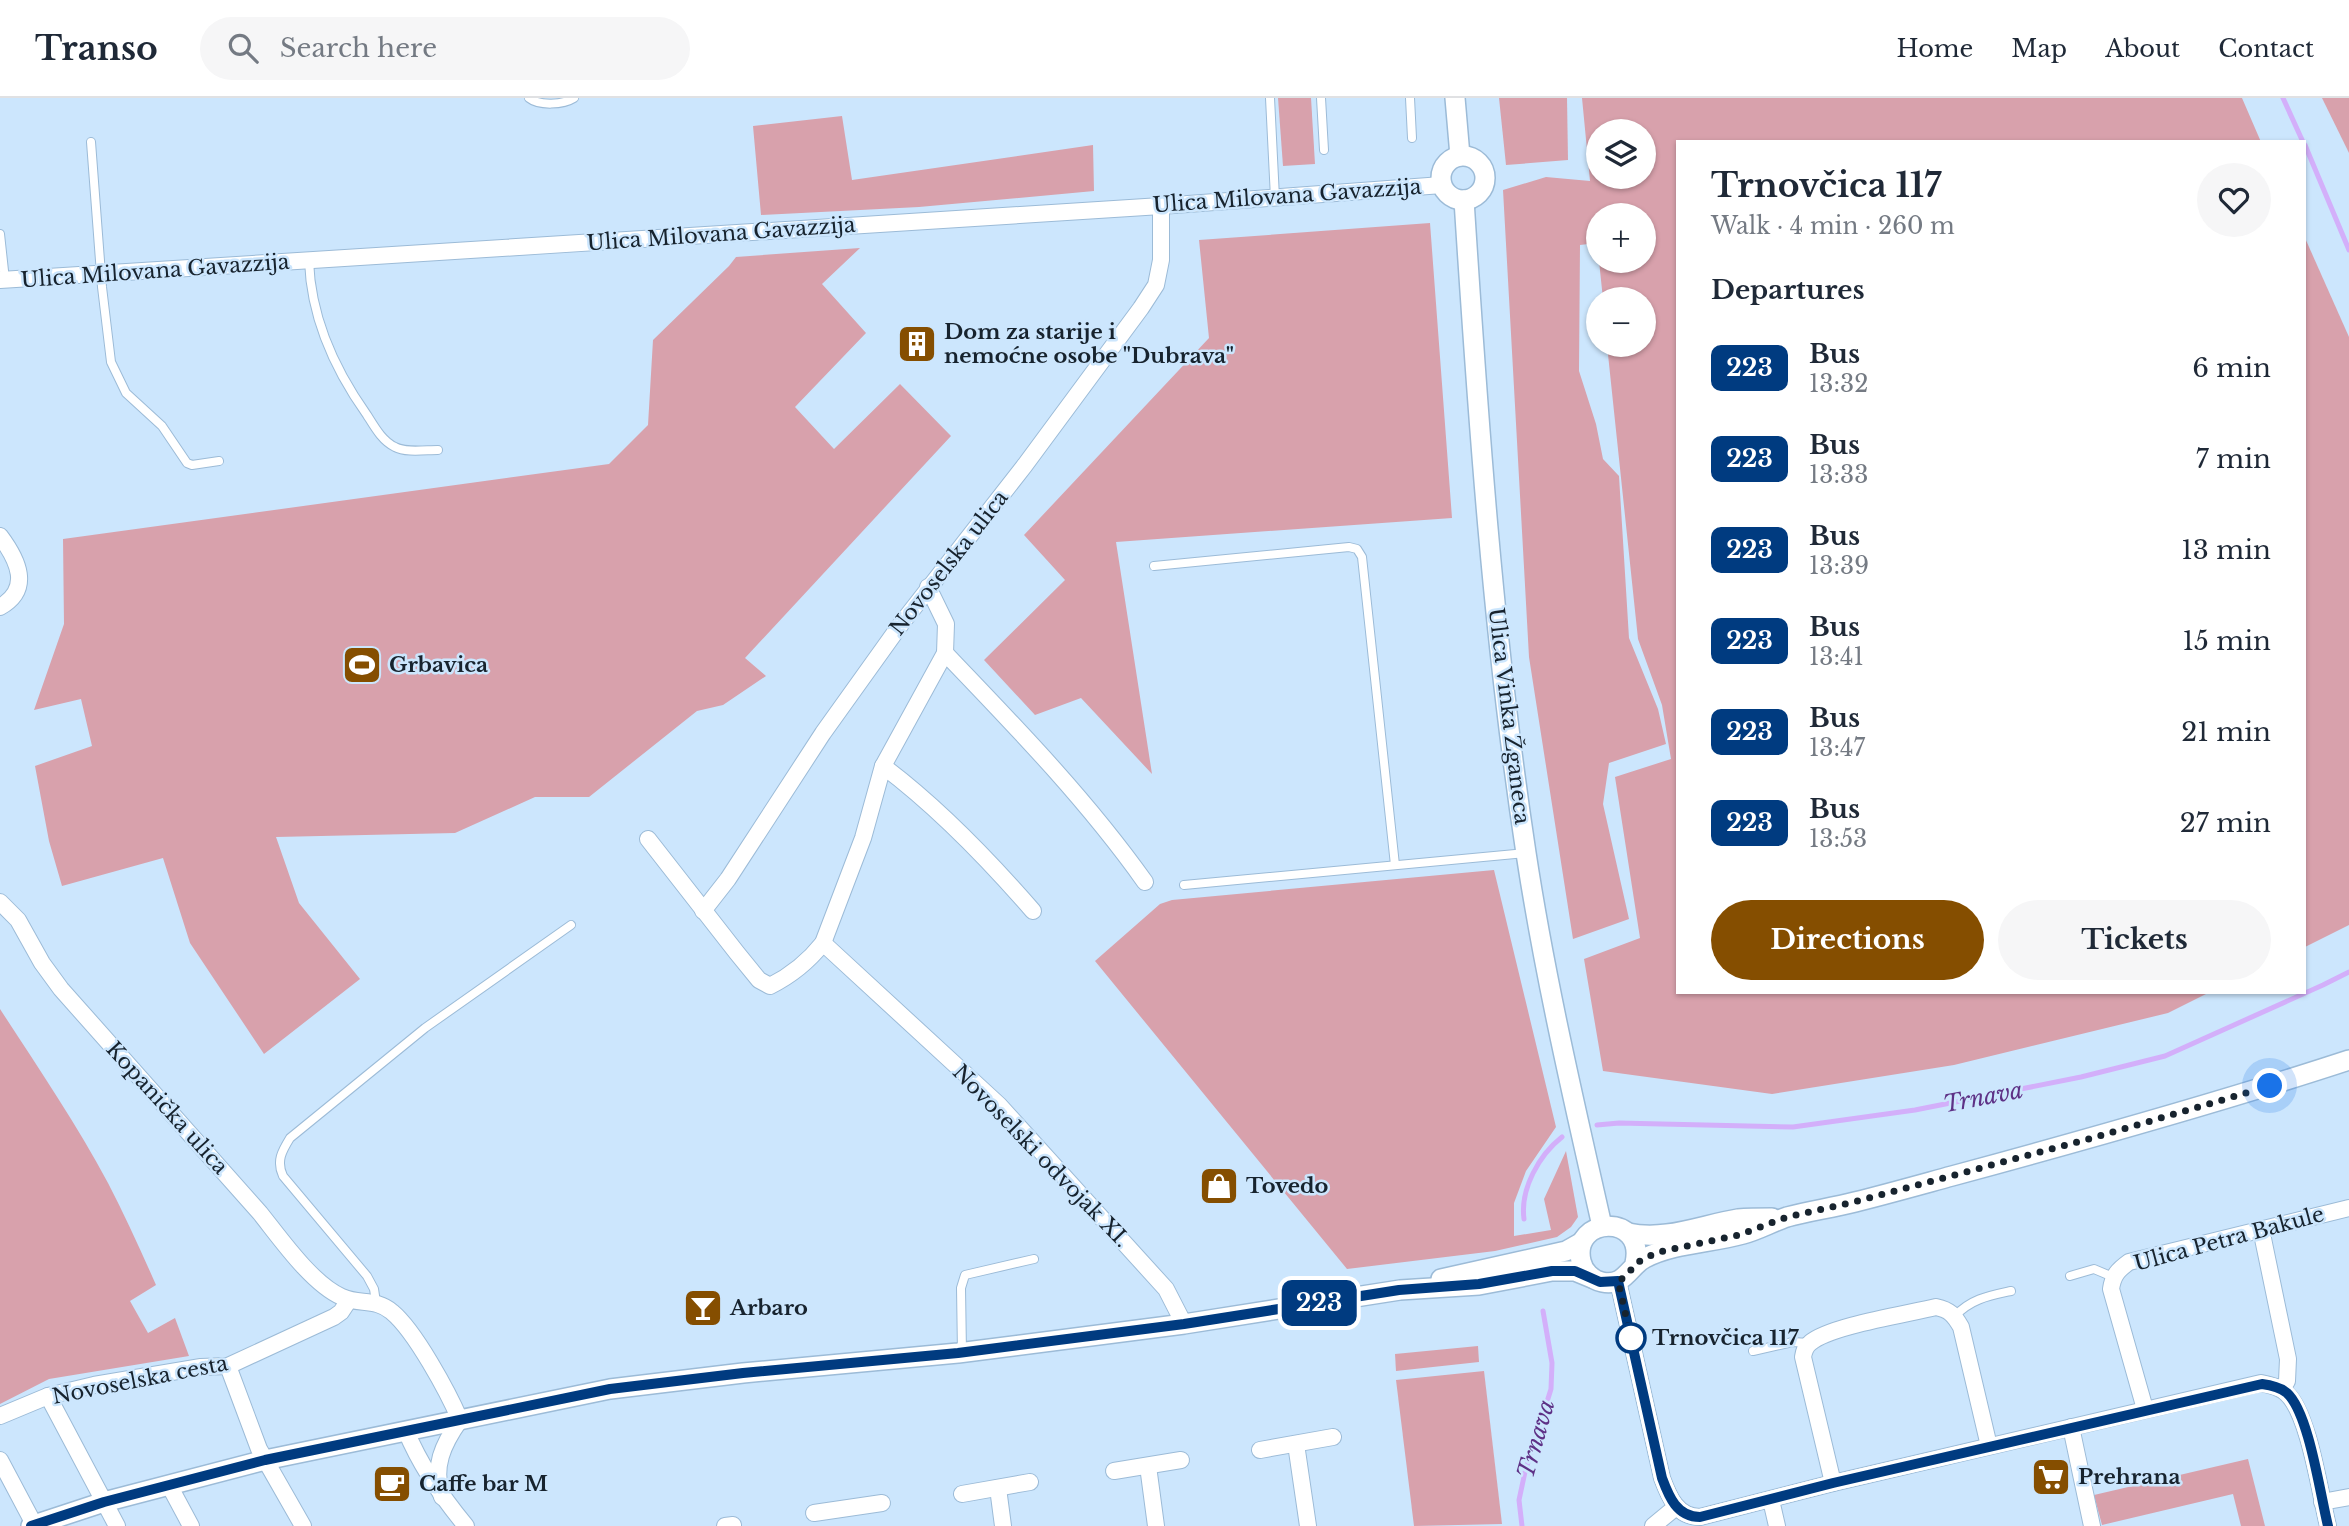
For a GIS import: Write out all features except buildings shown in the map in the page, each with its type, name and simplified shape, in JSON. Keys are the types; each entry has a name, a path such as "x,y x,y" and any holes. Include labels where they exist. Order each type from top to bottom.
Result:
{"street":[{"path":"1455,98 1460,156"},
{"path":"1460,156 1478,163 1484,177 1480,191 1464,200 1453,198 1442,185 1441,172 1444,166 1460,156"},
{"name":"Ulica Milovana Gavazzija","path":"2,280 1161,206 1442,185"},
{"name":"Ulica Vinka Žganeca","path":"1464,200 1486,520 1526,853 1548,976 1602,1226"},
{"name":"Novoselska ulica","path":"703,911 728,879 823,733 928,587 1025,465 1156,285 1161,260 1161,206"},
{"path":"0,536 16,562 19,577 16,593 0,607"},
{"path":"648,839 760,980 771,986 789,977 811,958 823,943 863,838 883,766 945,653 946,624 928,587"},
{"path":"945,653 1035,747 1110,834 1145,882"},
{"path":"883,766 924,797 1006,880 1032,911"},
{"name":"Kopanička ulica","path":"0,902 18,919 42,963 61,989 288,1248 327,1289 349,1300"},
{"name":"Novoselski odvojak XI.","path":"823,943 999,1105 1166,1289 1184,1324"},
{"path":"0,1460 34,1526 104,1502 265,1460 610,1389 743,1373 962,1353 1184,1324 1399,1290 1479,1284 1560,1270 1575,1271 1600,1282 1618,1281 1636,1264 1663,1251 1739,1235 1787,1217 1854,1202 2108,1134 2349,1060"},
{"name":"Ulica Petra Bakule","path":"2145,1409 2111,1289 2113,1278 2129,1262 2349,1208"},
{"path":"1592,1278 1582,1266 1580,1250 1587,1235 1602,1226 1611,1226 1641,1236 1667,1235 1740,1219 1787,1217"},
{"path":"2261,1229 2288,1359 2287,1381 2282,1389"},
{"path":"1628,1233 1636,1248 1636,1264"},
{"path":"1399,1290 1475,1270 1566,1251 1582,1242"},
{"path":"1618,1281 1662,1478 1676,1507 1691,1517 1772,1500 2145,1409 2262,1384 2282,1389 2289,1395 2303,1418 2328,1526"},
{"path":"349,1300 376,1302 398,1318 438,1378 460,1420"},
{"name":"Novoselska cesta","path":"0,1416 48,1396 201,1367 228,1366 334,1317 349,1300"},
{"path":"1833,1483 1803,1357 1804,1350 1809,1343 1830,1332 1936,1307 1948,1309 1961,1327 1990,1446"},
{"path":"228,1366 265,1460 303,1526"},
{"path":"48,1396 117,1526"},
{"path":"442,1497 437,1483 439,1461 443,1448 460,1420"},
{"path":"2071,1427 2092,1526"},
{"path":"406,1431 421,1464 442,1497 466,1526"},
{"path":"1260,1450 1334,1437"},
{"path":"1296,1444 1308,1526"},
{"path":"1114,1471 1181,1460"},
{"path":"1147,1466 1156,1526"},
{"path":"962,1494 1030,1482"},
{"path":"169,1485 191,1526"},
{"path":"998,1488 1003,1526"},
{"path":"2322,1502 2349,1497"},
{"path":"1772,1500 1777,1526"},
{"path":"814,1513 882,1503"},
{"path":"1653,1526 1676,1507"},
{"path":"846,1508 849,1526"}],"lane":[{"path":"529,98 541,103 569,101 574,98"},
{"path":"1270,98 1275,198"},
{"path":"1321,98 1324,150"},
{"path":"1410,98 1412,138"},
{"path":"91,142 111,362 122,387 162,426 187,463 192,465 219,461"},
{"path":"0,234 2,280"},
{"path":"309,261 321,327 334,363 354,397 382,437 395,447 438,450"},
{"path":"1154,566 1349,547 1357,549 1362,557 1395,866"},
{"path":"1184,885 1526,853"},
{"path":"376,1302 374,1289 367,1276 283,1176 279,1167 280,1156 290,1138 425,1028 571,925"},
{"path":"962,1353 961,1288 965,1275 1034,1259"},
{"name":"Ulica Petra Bakule","path":"2070,1276 2094,1269 2113,1278"},
{"path":"1955,1316 1978,1298 2011,1291"},
{"path":"1753,1351 1793,1342 1809,1343"}],"shaded area":[{"path":"1278,98 1311,98 1315,164 1283,166"},
{"path":"1499,98 1567,98 1568,160 1506,165"},
{"path":"1582,98 2242,98 2260,140 1676,140 1676,994 2206,994 2168,1013 1954,1065 1772,1094 1603,1071 1584,959 1640,938 1615,777 1671,759 1662,705 1638,639 1608,357 1656,357 1656,287 1602,287 1600,273 1656,273 1656,203 1586,203 1586,244 1580,245 1579,371 1596,424 1603,459 1619,476 1629,638 1658,709 1666,744 1609,763 1603,804 1629,919 1573,939 1529,657 1503,190 1546,177 1586,181 1586,189 1656,189 1656,119 1586,119 1586,140"},
{"path":"2322,98 2349,98 2349,153"},
{"path":"842,116 852,180 1093,145 1094,191 919,207 761,215 753,126"},
{"path":"1430,223 1452,518 1116,542 1152,774 1081,698 1035,715 984,660 1065,580 1024,535 1209,338 1199,240"},
{"path":"2306,240 2349,337 2349,925 2306,946"},
{"path":"860,248 822,284 866,333 795,407 834,449 900,384 951,436 745,658 766,676 723,705 697,711 589,797 535,797 455,833 276,837 299,903 360,979 264,1054 190,943 163,858 62,886 49,841 35,766 92,746 81,699 34,710 64,624 63,539 609,464 648,425 653,340 736,257"},
{"path":"1494,870 1556,1127 1526,1171 1514,1203 1514,1236 1551,1230 1544,1199 1566,1151 1578,1217 1571,1227 1557,1237 1495,1251 1347,1269 1095,961 1160,904 1172,900"},
{"path":"0,1009 96,1161 156,1285 130,1301 148,1333 175,1318 189,1356 49,1379 0,1404"},
{"path":"1478,1346 1479,1362 1396,1371 1395,1354"},
{"path":"1484,1371 1502,1524 1414,1526 1396,1380"},
{"path":"2248,1459 2265,1526 2241,1526 2233,1494 2102,1525 2094,1495"}],"waterway":[{"name":"Trnava","path":"2283,98 2302,140"},
{"name":"Trnava","path":"2306,147 2349,250"},
{"name":"Trnava","path":"2306,993 2349,972"},
{"name":"Trnava","path":"1597,1125 1619,1123 1793,1127 1915,1110 2081,1077 2165,1056 2303,994"},
{"name":"Trnava","path":"1524,1219 1525,1196 1533,1174 1546,1153 1562,1137"},
{"name":"Trnava","path":"1522,1526 1519,1500 1551,1389 1552,1363 1543,1311"}],"bus line":[{"name":"223","path":"31,1526 104,1502 265,1460 610,1389 743,1373 958,1353 1184,1324 1399,1290 1479,1284 1560,1270 1575,1271 1600,1282 1618,1281 1662,1478 1676,1507 1691,1517 2262,1384 2282,1389 2297,1406 2303,1418 2328,1526"}],"place":[{"name":"Dom za starije i nemoćne osobe \"Dubrava\"","path":"917,344"},
{"name":"Grbavica","path":"362,665"},
{"name":"Tovedo","path":"1219,1186"},
{"name":"Arbaro","path":"703,1308"},
{"name":"Trnovčica 117","path":"1631,1338"},
{"name":"Prehrana","path":"2051,1477"},
{"name":"Caffe bar M","path":"392,1484"}],"route":[{"path":"1631,1338 1618,1281 1636,1264 1652,1254 1751,1232 1787,1217 1854,1202 2096,1137 2270,1086"}]}
